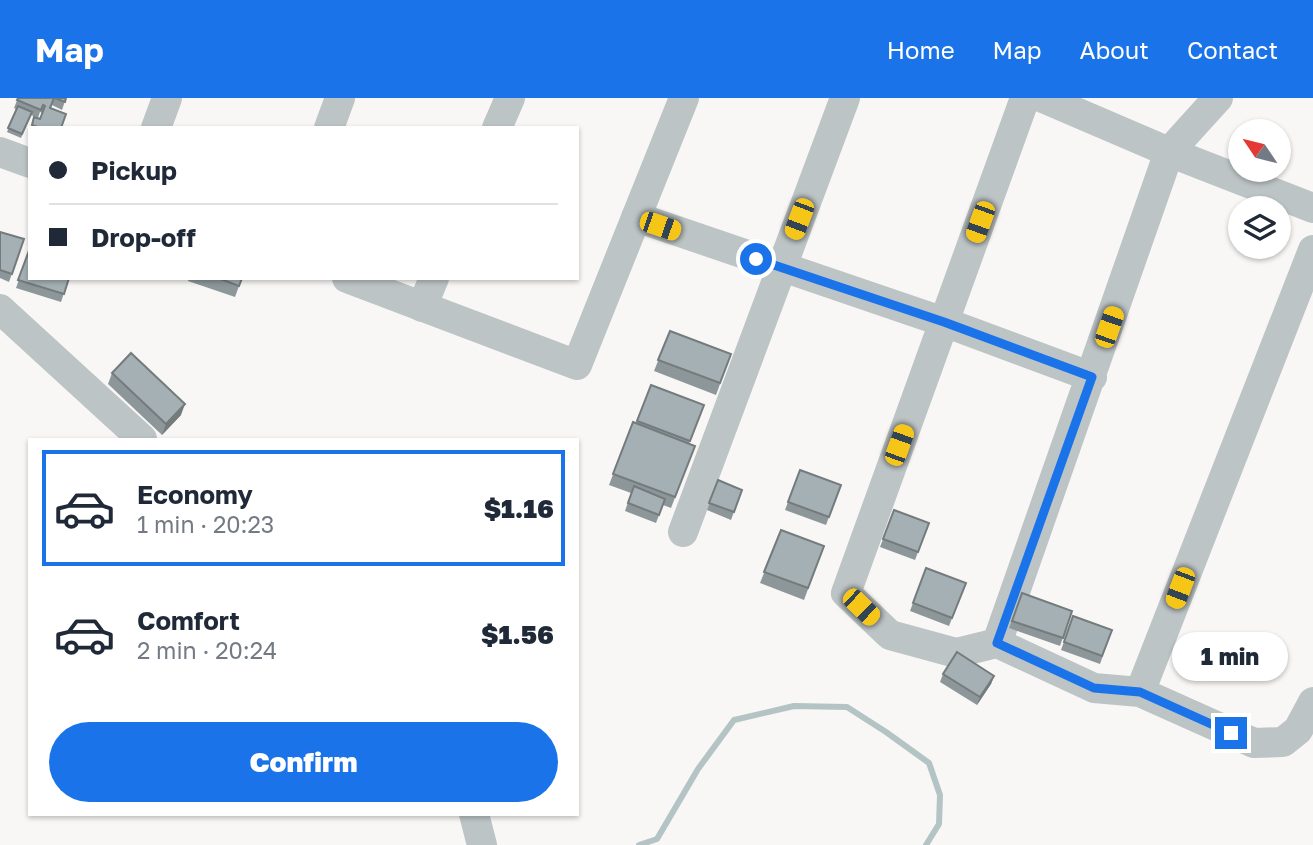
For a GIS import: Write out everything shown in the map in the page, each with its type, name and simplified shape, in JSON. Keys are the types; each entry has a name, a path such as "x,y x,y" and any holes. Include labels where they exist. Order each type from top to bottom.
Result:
{"street":[{"path":"157,126 167,98"},
{"path":"330,126 340,98"},
{"path":"498,126 509,98"},
{"path":"351,280 577,365 684,98"},
{"path":"683,532 845,98"},
{"path":"1025,98 846,593 890,635 956,653 997,643 1094,688 1140,692 1254,743 1283,742 1298,730 1313,702"},
{"path":"1043,98 1169,152 1313,208"},
{"path":"997,643 1169,152 1218,98"},
{"path":"0,152 28,162"},
{"path":"636,217 944,322 1092,377"},
{"path":"1140,692 1313,250"},
{"path":"422,307 433,280"},
{"path":"0,309 141,438"},
{"path":"475,816 482,845"}],"building":[{"path":"54,98 50,108 66,114 62,126 32,125 34,117 40,119 45,106 43,105 41,110 17,100"},
{"path":"18,106 32,112 22,134 8,128"},
{"path":"0,232 24,239 12,274 0,270"},
{"path":"28,253 28,280 68,280 64,294 18,280"},
{"path":"223,280 241,280 239,286"},
{"path":"670,331 731,354 720,383 658,360"},
{"path":"131,353 185,404 166,424 112,373"},
{"path":"651,385 704,405 690,441 637,421"},
{"path":"633,422 695,446 675,497 613,474"},
{"path":"800,470 841,485 829,517 788,502"},
{"path":"718,480 742,490 734,512 709,503"},
{"path":"634,486 665,499 659,515 628,503"},
{"path":"894,510 929,523 918,552 883,539"},
{"path":"781,530 824,546 808,588 764,572"},
{"path":"926,568 966,583 952,618 913,603"},
{"path":"1022,593 1072,611 1063,638 1012,621"},
{"path":"1073,616 1112,630 1102,656 1064,642"},
{"path":"957,652 994,676 980,697 943,674"}],"waterway":[{"path":"639,845 657,839 698,769 734,720 794,706 847,707 929,763 940,795 939,824 926,845"}],"route":[{"path":"756,259 944,322 1092,377 997,643 1094,688 1140,692 1231,733"}]}
